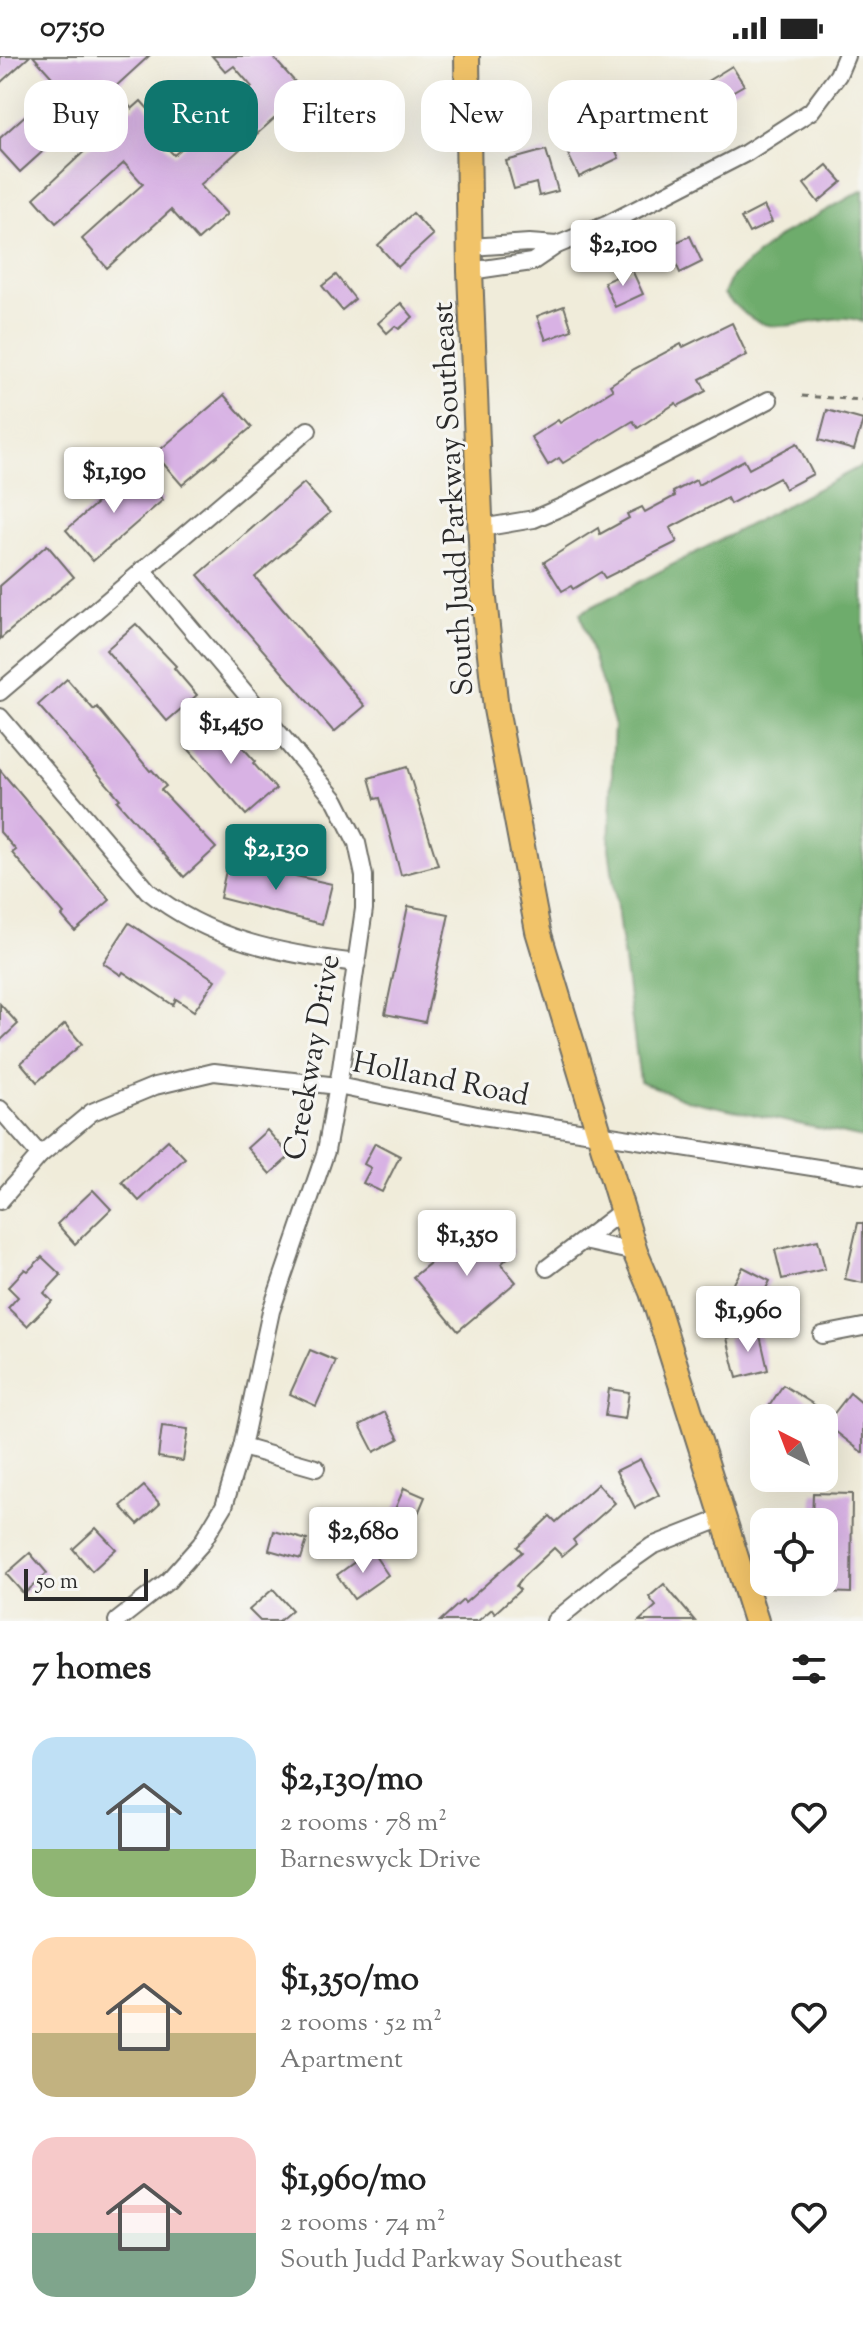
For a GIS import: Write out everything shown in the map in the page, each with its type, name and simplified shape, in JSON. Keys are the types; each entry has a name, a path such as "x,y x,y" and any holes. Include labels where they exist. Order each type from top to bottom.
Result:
{"highway":[{"name":"South Judd Parkway Southeast","path":"467,56 470,259 483,590 496,709 538,931 635,1252 652,1292 756,1621"}],"street":[{"path":"470,259 532,262 557,245 606,225 746,153 811,111 838,75 846,56"},
{"path":"470,259 529,243 557,245"},
{"path":"481,528 534,519 566,505 769,400"},
{"path":"0,692 308,430"},
{"name":"Creekway Drive","path":"117,1621 168,1581 201,1544 224,1506 242,1447 271,1311 326,1151 364,909 364,876 357,843 336,801 142,570"},
{"path":"0,717 148,891 171,910 219,934 271,950 357,963"},
{"name":"Holland Road","path":"0,1201 40,1155 92,1112 155,1086 214,1072 338,1086 482,1116 863,1175"},
{"path":"0,1109 40,1155"},
{"path":"547,1268 623,1210"},
{"path":"584,1241 635,1252"},
{"path":"822,1335 863,1327"},
{"path":"242,1447 316,1468"},
{"path":"555,1621 652,1546 723,1518"}],"path":[{"path":"802,396 863,400"}],"green space":[{"path":"863,190 863,322 844,318 781,326 760,323 724,294 732,276 781,235"},
{"path":"863,465 863,1138 686,1100 640,1081 609,848 614,723 580,613"}],"building":[{"path":"0,56 30,56 0,83"},
{"path":"33,56 149,56 123,80 55,80"},
{"path":"212,56 272,56 293,80 274,80 274,119 258,133 258,80 246,80 234,66 226,72"},
{"path":"732,66 744,85 737,89 737,80 709,80"},
{"path":"141,101 144,104 144,152 171,152 174,155 177,152 237,152 200,185 227,214 198,240 171,210 107,268 82,239 143,184 124,163 56,223 34,198 84,152 128,152 128,104 132,109"},
{"path":"24,116 24,152 42,152 20,172 0,150 0,138"},
{"path":"546,150 558,191 539,196 536,183 514,189 506,161"},
{"path":"616,152 619,158 579,177 568,154"},
{"path":"827,165 842,182 818,202 804,184"},
{"path":"764,206 772,222 749,233 741,218"},
{"path":"413,213 433,235 398,267 378,245"},
{"path":"690,236 702,262 680,273 668,246"},
{"path":"632,270 643,294 615,307 604,282"},
{"path":"336,275 355,299 342,310 322,286"},
{"path":"401,303 413,317 399,329 395,326 387,333 378,323"},
{"path":"564,306 572,330 546,340 537,316"},
{"path":"732,323 747,355 700,379 706,391 678,406 676,403 638,428 633,421 563,463 559,458 548,465 531,437 613,390 610,385 634,369 681,344 683,347"},
{"path":"224,395 252,427 182,485 155,454"},
{"path":"827,410 863,420 854,450 819,440"},
{"path":"797,443 813,474 785,489 779,478 730,504 727,498 670,528 677,542 605,578 601,572 573,589 571,586 562,591 544,562 598,528 600,534 629,518 627,514 642,507 645,512 696,480 698,485 744,460 749,469"},
{"path":"136,469 163,500 93,561 66,530"},
{"path":"304,483 330,513 255,577 365,706 334,732 198,575"},
{"path":"47,545 74,577 0,639 0,586"},
{"path":"136,624 176,666 174,668 197,695 167,721 106,650"},
{"path":"67,679 94,710 97,707 166,786 161,790 216,848 184,877 38,705"},
{"path":"216,718 276,789 246,815 185,745"},
{"path":"407,767 438,865 401,875 380,798 375,799 369,778"},
{"path":"0,770 110,900 75,931 12,853 16,850 0,832"},
{"path":"228,861 332,884 322,924 220,898"},
{"path":"408,906 449,914 425,1022 385,1014"},
{"path":"129,923 215,980 194,1011 176,999 173,1005 123,972 121,975 103,963"},
{"path":"0,1004 18,1024 0,1041"},
{"path":"65,1024 82,1044 37,1082 21,1063"},
{"path":"267,1130 290,1156 270,1174 247,1148"},
{"path":"168,1140 185,1158 139,1201 122,1182"},
{"path":"375,1143 400,1156 382,1192 363,1183 371,1168 364,1164"},
{"path":"93,1190 111,1209 75,1244 57,1224"},
{"path":"858,1223 863,1223 863,1283 845,1279"},
{"path":"472,1229 488,1248 501,1236 514,1252 501,1264 516,1282 458,1331 413,1277"},
{"path":"818,1240 825,1269 782,1279 775,1250"},
{"path":"42,1257 61,1275 44,1293 52,1301 27,1326 8,1308 18,1297 8,1287"},
{"path":"743,1267 770,1281 750,1318 723,1303"},
{"path":"759,1331 768,1370 737,1378 727,1338"},
{"path":"310,1350 336,1361 316,1406 290,1394"},
{"path":"783,1385 813,1404 771,1404"},
{"path":"609,1389 629,1392 625,1419 605,1416"},
{"path":"850,1393 863,1404 863,1453 838,1433 838,1408"},
{"path":"385,1412 399,1439 374,1452 360,1425"},
{"path":"162,1426 188,1429 183,1461 158,1457"},
{"path":"640,1459 659,1495 635,1508 616,1471"},
{"path":"598,1484 615,1503 573,1540 576,1544 562,1556 554,1548 523,1577 516,1586 520,1590 495,1613 492,1609 478,1621 440,1621 522,1552 517,1547 550,1516 556,1522"},
{"path":"144,1486 160,1504 138,1524 121,1506"},
{"path":"404,1488 425,1497 414,1523 393,1514"},
{"path":"813,1493 852,1494 851,1593 838,1593 838,1508 812,1508"},
{"path":"96,1528 116,1549 92,1571 73,1549"},
{"path":"274,1531 307,1540 301,1559 269,1550"},
{"path":"371,1550 388,1575 354,1599 337,1575"},
{"path":"30,1553 47,1573 24,1594 6,1574"},
{"path":"664,1584 695,1621 639,1621 656,1606 649,1597"},
{"path":"273,1589 292,1610 279,1621 260,1621 249,1610"}]}
